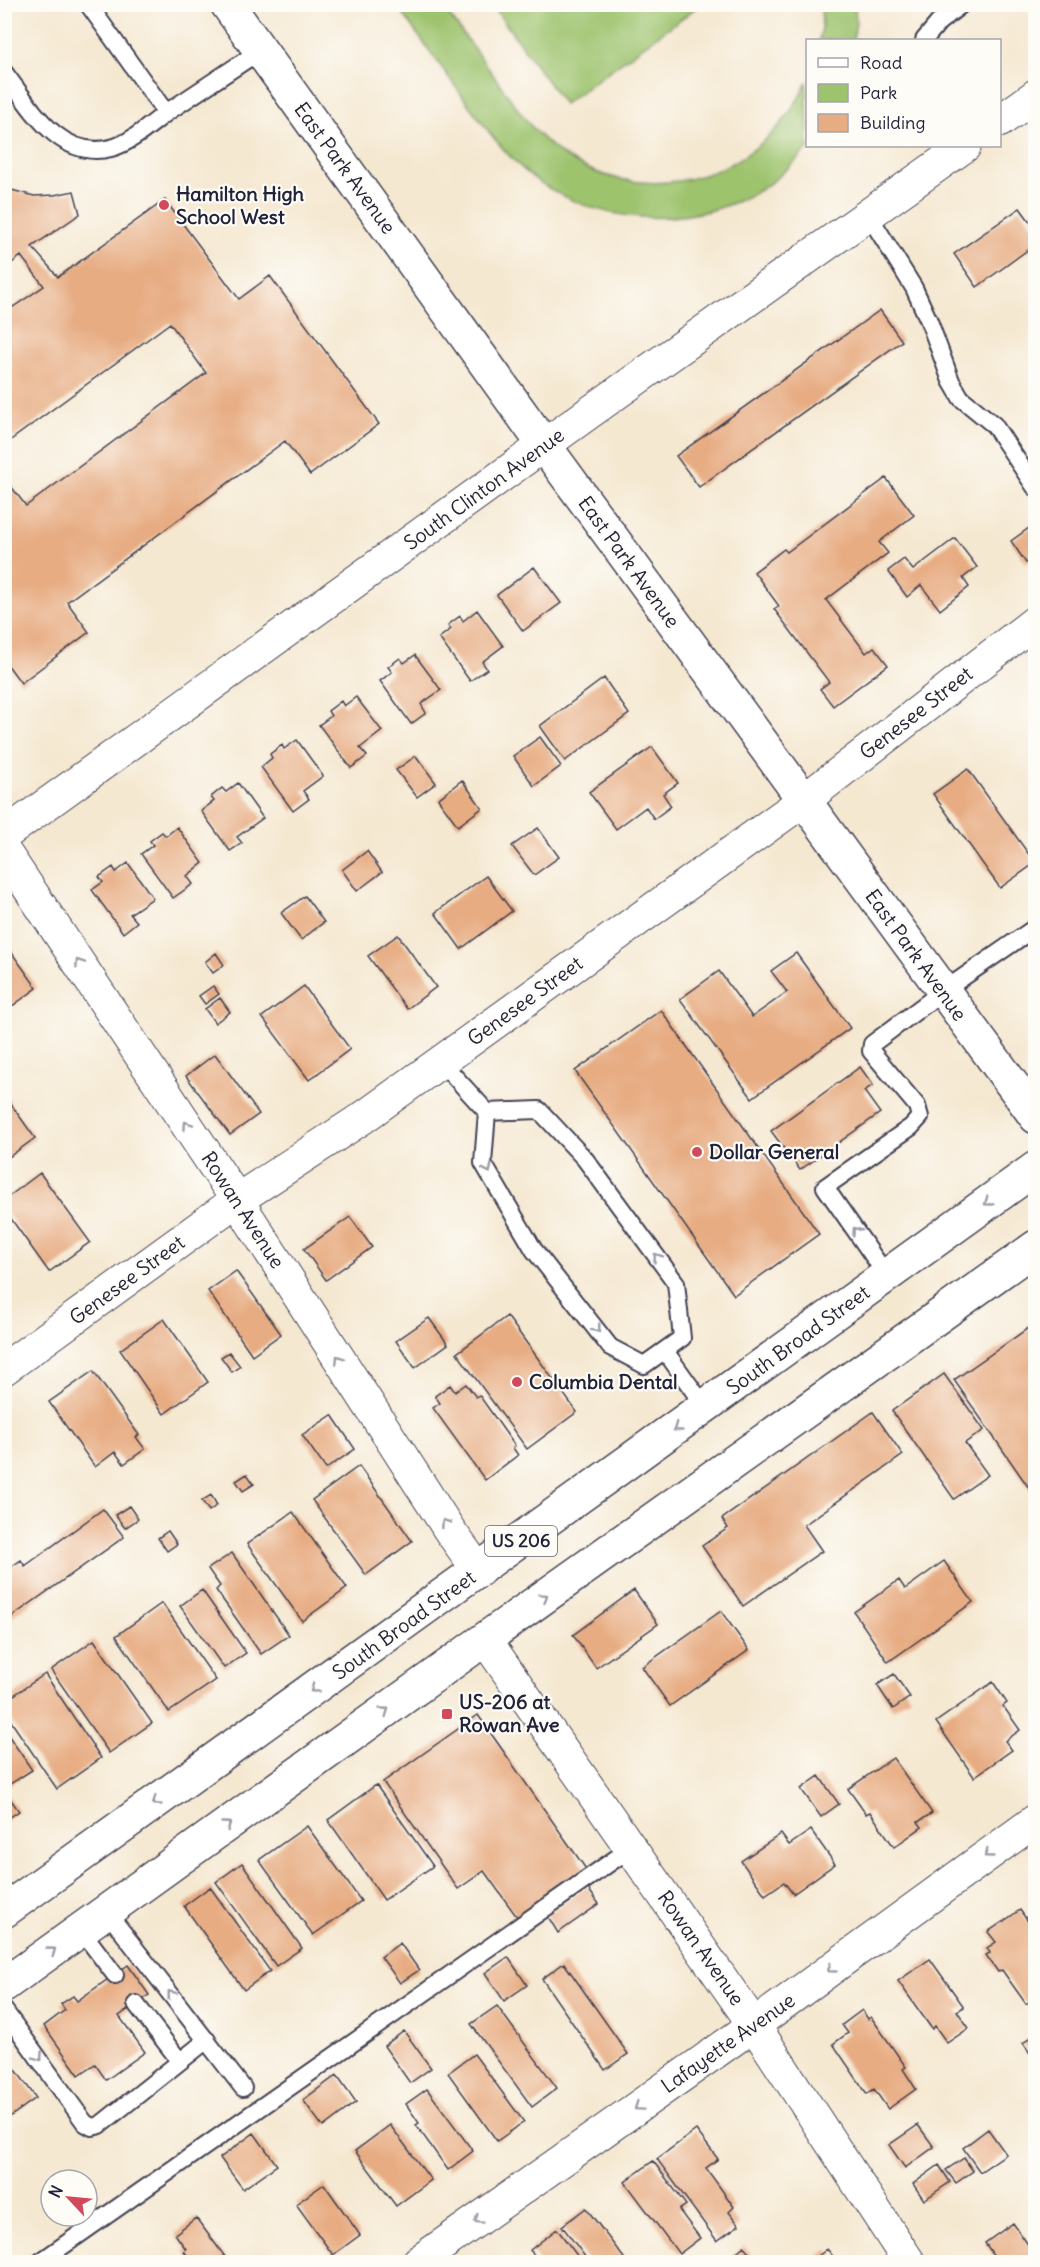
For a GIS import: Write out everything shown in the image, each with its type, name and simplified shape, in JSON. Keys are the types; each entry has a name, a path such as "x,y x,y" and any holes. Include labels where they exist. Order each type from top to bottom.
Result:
{"main road":[{"name":"East Park Avenue","path":"227,4 544,445 1035,1117"},
{"name":"South Broad Street","path":"4,1911 479,1571 1035,1168"},
{"name":"US 206","path":"4,1985 484,1639 1035,1247"}],"street":[{"path":"1001,120 1035,95"},
{"name":"South Clinton Avenue","path":"4,835 868,214 948,150"},
{"name":"Genesee Street","path":"4,1369 237,1200 364,1117 803,801 1035,621"},
{"name":"Rowan Avenue","path":"4,851 237,1200 450,1531 479,1571"},
{"name":"Rowan Avenue","path":"484,1639 754,2025 909,2262"},
{"name":"Lafayette Avenue","path":"418,2262 754,2025 1035,1820"}],"lane":[{"path":"88,4 166,113"},
{"path":"925,39 939,22 962,4"},
{"path":"4,72 42,122 56,136 69,143 91,149 111,148 134,136 261,50"},
{"path":"868,214 914,288 951,381 961,398 994,425 1035,487"},
{"path":"887,1276 825,1186 911,1126 920,1117 917,1106 872,1051 872,1044 1035,927"},
{"path":"441,1062 487,1112 483,1163 534,1250 610,1347 644,1365 682,1338 676,1282 585,1159 539,1110 487,1112"},
{"path":"665,1351 705,1407"},
{"path":"40,2262 631,1848"},
{"path":"94,1921 115,1975"},
{"path":"94,1921 207,2040 243,2088"},
{"path":"136,2004 179,2060"},
{"path":"4,2010 86,2123 92,2127 100,2125 207,2040"}],"green space":[{"path":"396,5 442,5 537,133 566,157 600,173 635,182 670,182 704,175 736,161 765,140 789,114 806,83 806,147 809,147 771,183 743,199 692,214 639,217 587,206 562,196 539,182 507,154"},
{"path":"492,5 700,5 564,104"},
{"path":"821,5 855,5 856,23 853,39 819,39 822,28"}],"building":[{"path":"4,188 34,196 74,191 80,214 32,247 58,277 165,200 239,299 270,276 379,424 310,475 285,441 67,602 89,632 21,683 4,660 4,477 26,506 206,373 170,323 4,445 4,296 13,307 44,286 21,256 4,269"},
{"path":"1020,208 1036,230 1036,258 1029,249 977,287 954,254"},
{"path":"880,310 902,341 699,487 676,456"},
{"path":"886,478 914,515 879,542 888,553 826,600 866,653 874,647 888,665 833,706 820,689 829,682 774,609 779,606 754,572 784,549 787,552"},
{"path":"1036,523 1036,556 1026,563 1011,541"},
{"path":"955,538 977,567 963,578 969,587 940,610 921,585 907,597 888,571 904,559 913,570"},
{"path":"534,567 561,603 523,631 497,595"},
{"path":"477,610 503,646 482,662 487,669 470,681 439,638 451,629 448,625 460,616 463,621"},
{"path":"415,655 441,690 421,704 426,713 411,724 380,681 392,672 388,667 400,658 404,663"},
{"path":"604,678 629,714 565,761 540,726"},
{"path":"356,697 382,731 360,748 367,756 351,768 319,725 331,716 328,711 341,701 344,706"},
{"path":"540,737 561,766 534,786 513,756"},
{"path":"297,740 323,776 303,791 309,799 293,811 261,767 272,758 270,754 282,745 284,749"},
{"path":"652,747 678,783 663,794 671,806 654,819 646,807 616,829 589,792"},
{"path":"416,756 436,783 417,797 396,770"},
{"path":"968,769 1035,863 1000,888 933,794"},
{"path":"462,780 482,808 458,826 438,799"},
{"path":"238,783 263,818 237,837 242,843 230,851 201,811 214,801 211,797 222,788 226,792"},
{"path":"177,827 203,863 187,876 193,884 173,898 141,854 153,845 150,841 162,832 166,836"},
{"path":"538,828 559,857 534,875 512,846"},
{"path":"367,851 382,872 357,891 342,870"},
{"path":"128,863 153,898 130,914 137,922 123,933 92,890 103,882 99,877 113,867 116,872"},
{"path":"486,876 512,911 461,949 435,913"},
{"path":"305,896 324,922 301,940 281,913"},
{"path":"398,935 436,987 407,1009 368,956"},
{"path":"4,942 37,988 4,1012"},
{"path":"216,953 224,965 213,973 205,962"},
{"path":"796,953 850,1028 752,1098 680,999 719,971 752,1017 787,992 771,971"},
{"path":"213,986 219,994 205,1004 199,996"},
{"path":"304,986 350,1049 309,1080 262,1017"},
{"path":"220,998 230,1012 215,1023 205,1009"},
{"name":"Dollar General","path":"661,1010 819,1234 734,1295 575,1071"},
{"path":"215,1054 259,1114 230,1135 186,1076"},
{"path":"860,1067 873,1085 864,1091 880,1113 800,1170 771,1131"},
{"path":"8,1100 35,1138 6,1159 4,1103"},
{"path":"40,1173 90,1242 49,1272 4,1209 4,1200"},
{"path":"350,1217 372,1247 326,1280 304,1249"},
{"path":"236,1271 281,1334 252,1355 208,1291"},
{"name":"Columbia Dental","path":"507,1316 577,1412 527,1449 457,1353"},
{"path":"429,1318 448,1344 415,1368 396,1341"},
{"path":"164,1319 208,1382 164,1414 120,1350"},
{"path":"1034,1324 1036,1327 1036,1498 954,1380"},
{"path":"229,1352 240,1366 232,1372 221,1357"},
{"path":"93,1371 139,1435 136,1437 145,1449 124,1464 115,1452 95,1467 49,1402"},
{"path":"944,1374 984,1430 965,1443 988,1475 954,1499 892,1411"},
{"path":"466,1384 476,1397 479,1395 515,1446 513,1448 518,1455 485,1480 433,1408 440,1403 435,1396 450,1385 455,1392"},
{"path":"873,1412 903,1455 804,1525 822,1551 743,1606 702,1546 728,1528 722,1519"},
{"path":"332,1415 355,1449 326,1469 302,1435"},
{"path":"359,1466 412,1541 366,1575 312,1500"},
{"path":"247,1474 254,1484 243,1491 236,1481"},
{"path":"211,1495 217,1505 209,1511 202,1501"},
{"path":"129,1506 138,1519 125,1528 115,1515"},
{"path":"103,1509 124,1537 4,1622 4,1572 21,1560 25,1566"},
{"path":"293,1512 347,1588 302,1621 247,1544"},
{"path":"168,1531 177,1544 167,1551 158,1538"},
{"path":"232,1553 289,1635 261,1654 216,1590 220,1586 208,1569"},
{"path":"944,1561 973,1602 888,1662 854,1612 899,1580 905,1589"},
{"path":"202,1590 246,1653 224,1668 180,1606"},
{"path":"634,1590 658,1624 596,1668 573,1635"},
{"path":"162,1603 216,1680 169,1712 116,1636"},
{"path":"721,1611 749,1650 670,1706 642,1667"},
{"path":"94,1640 152,1723 109,1753 51,1670"},
{"path":"45,1674 101,1758 57,1789 4,1711 4,1702"},
{"path":"894,1674 910,1697 893,1709 877,1685"},
{"path":"993,1682 1007,1703 1003,1706 1020,1730 1005,1741 1012,1750 974,1777 936,1722"},
{"path":"478,1715 586,1869 517,1917 484,1871 458,1889 383,1782"},
{"path":"4,1729 32,1770 4,1788"},
{"path":"893,1758 932,1813 918,1822 922,1827 894,1847 870,1812 866,1814 848,1789"},
{"path":"819,1776 839,1804 821,1817 801,1789"},
{"path":"376,1785 433,1866 384,1900 328,1820"},
{"path":"4,1790 19,1811 4,1821"},
{"path":"307,1826 361,1901 313,1935 259,1860"},
{"path":"811,1830 835,1864 793,1894 784,1882 765,1895 741,1861 781,1834 789,1845"},
{"path":"242,1863 302,1948 276,1966 216,1882"},
{"path":"210,1887 270,1971 244,1990 184,1906"},
{"path":"587,1887 599,1904 558,1933 547,1915"},
{"path":"1020,1910 1036,1933 1036,1997 1026,2004 1002,1970 998,1972 986,1955 990,1953 987,1948 996,1942 988,1932"},
{"path":"400,1943 419,1970 400,1983 381,1957"},
{"path":"508,1957 527,1985 504,2001 485,1973"},
{"path":"930,1959 964,2007 957,2011 969,2028 947,2043 935,2026 932,2029 898,1981"},
{"path":"564,1963 628,2054 605,2070 542,1979"},
{"path":"128,1965 149,1995 119,2016 145,2052 106,2080 95,2064 79,2075 44,2026 65,2010 61,2004 73,1996 77,2001"},
{"path":"497,2006 557,2088 532,2107 471,2024"},
{"path":"862,2010 868,2019 871,2017 906,2067 903,2069 916,2089 888,2109 874,2089 867,2094 833,2044 848,2033 842,2025"},
{"path":"404,2031 431,2068 410,2083 384,2046"},
{"path":"1036,2034 1036,2062 1023,2043"},
{"path":"4,2053 36,2098 4,2121"},
{"path":"474,2054 524,2122 497,2141 448,2073"},
{"path":"337,2075 356,2102 323,2127 303,2100"},
{"path":"427,2089 473,2151 448,2170 416,2125 419,2123 406,2104"},
{"path":"390,2125 431,2180 396,2206 355,2151"},
{"path":"918,2125 934,2147 905,2168 889,2145"},
{"path":"988,2129 1006,2154 980,2172 963,2148"},
{"path":"696,2130 718,2159 706,2168 734,2207 729,2212 739,2225 717,2241 657,2159"},
{"path":"254,2133 277,2165 243,2189 220,2158"},
{"path":"964,2158 973,2171 956,2183 946,2170"},
{"path":"653,2161 686,2205 679,2210 700,2238 679,2254 625,2182"},
{"path":"939,2165 950,2182 924,2200 913,2184"},
{"path":"324,2184 360,2235 333,2255 296,2204"},
{"path":"586,2208 627,2262 589,2262 562,2226"},
{"path":"196,2218 229,2262 192,2262 175,2234"},
{"path":"1013,2223 1036,2256 1036,2262 998,2262 985,2243"},
{"path":"557,2229 582,2262 540,2262 530,2250"},
{"path":"744,2246 756,2262 737,2262 732,2256"},
{"path":"827,2249 836,2260 821,2262 817,2257"}],"place":[{"name":"Hamilton High School West","path":"164,205"},
{"name":"Dollar General","path":"697,1152"},
{"name":"Columbia Dental","path":"517,1382"},
{"name":"US-206 at Rowan Ave","path":"447,1714"}]}
